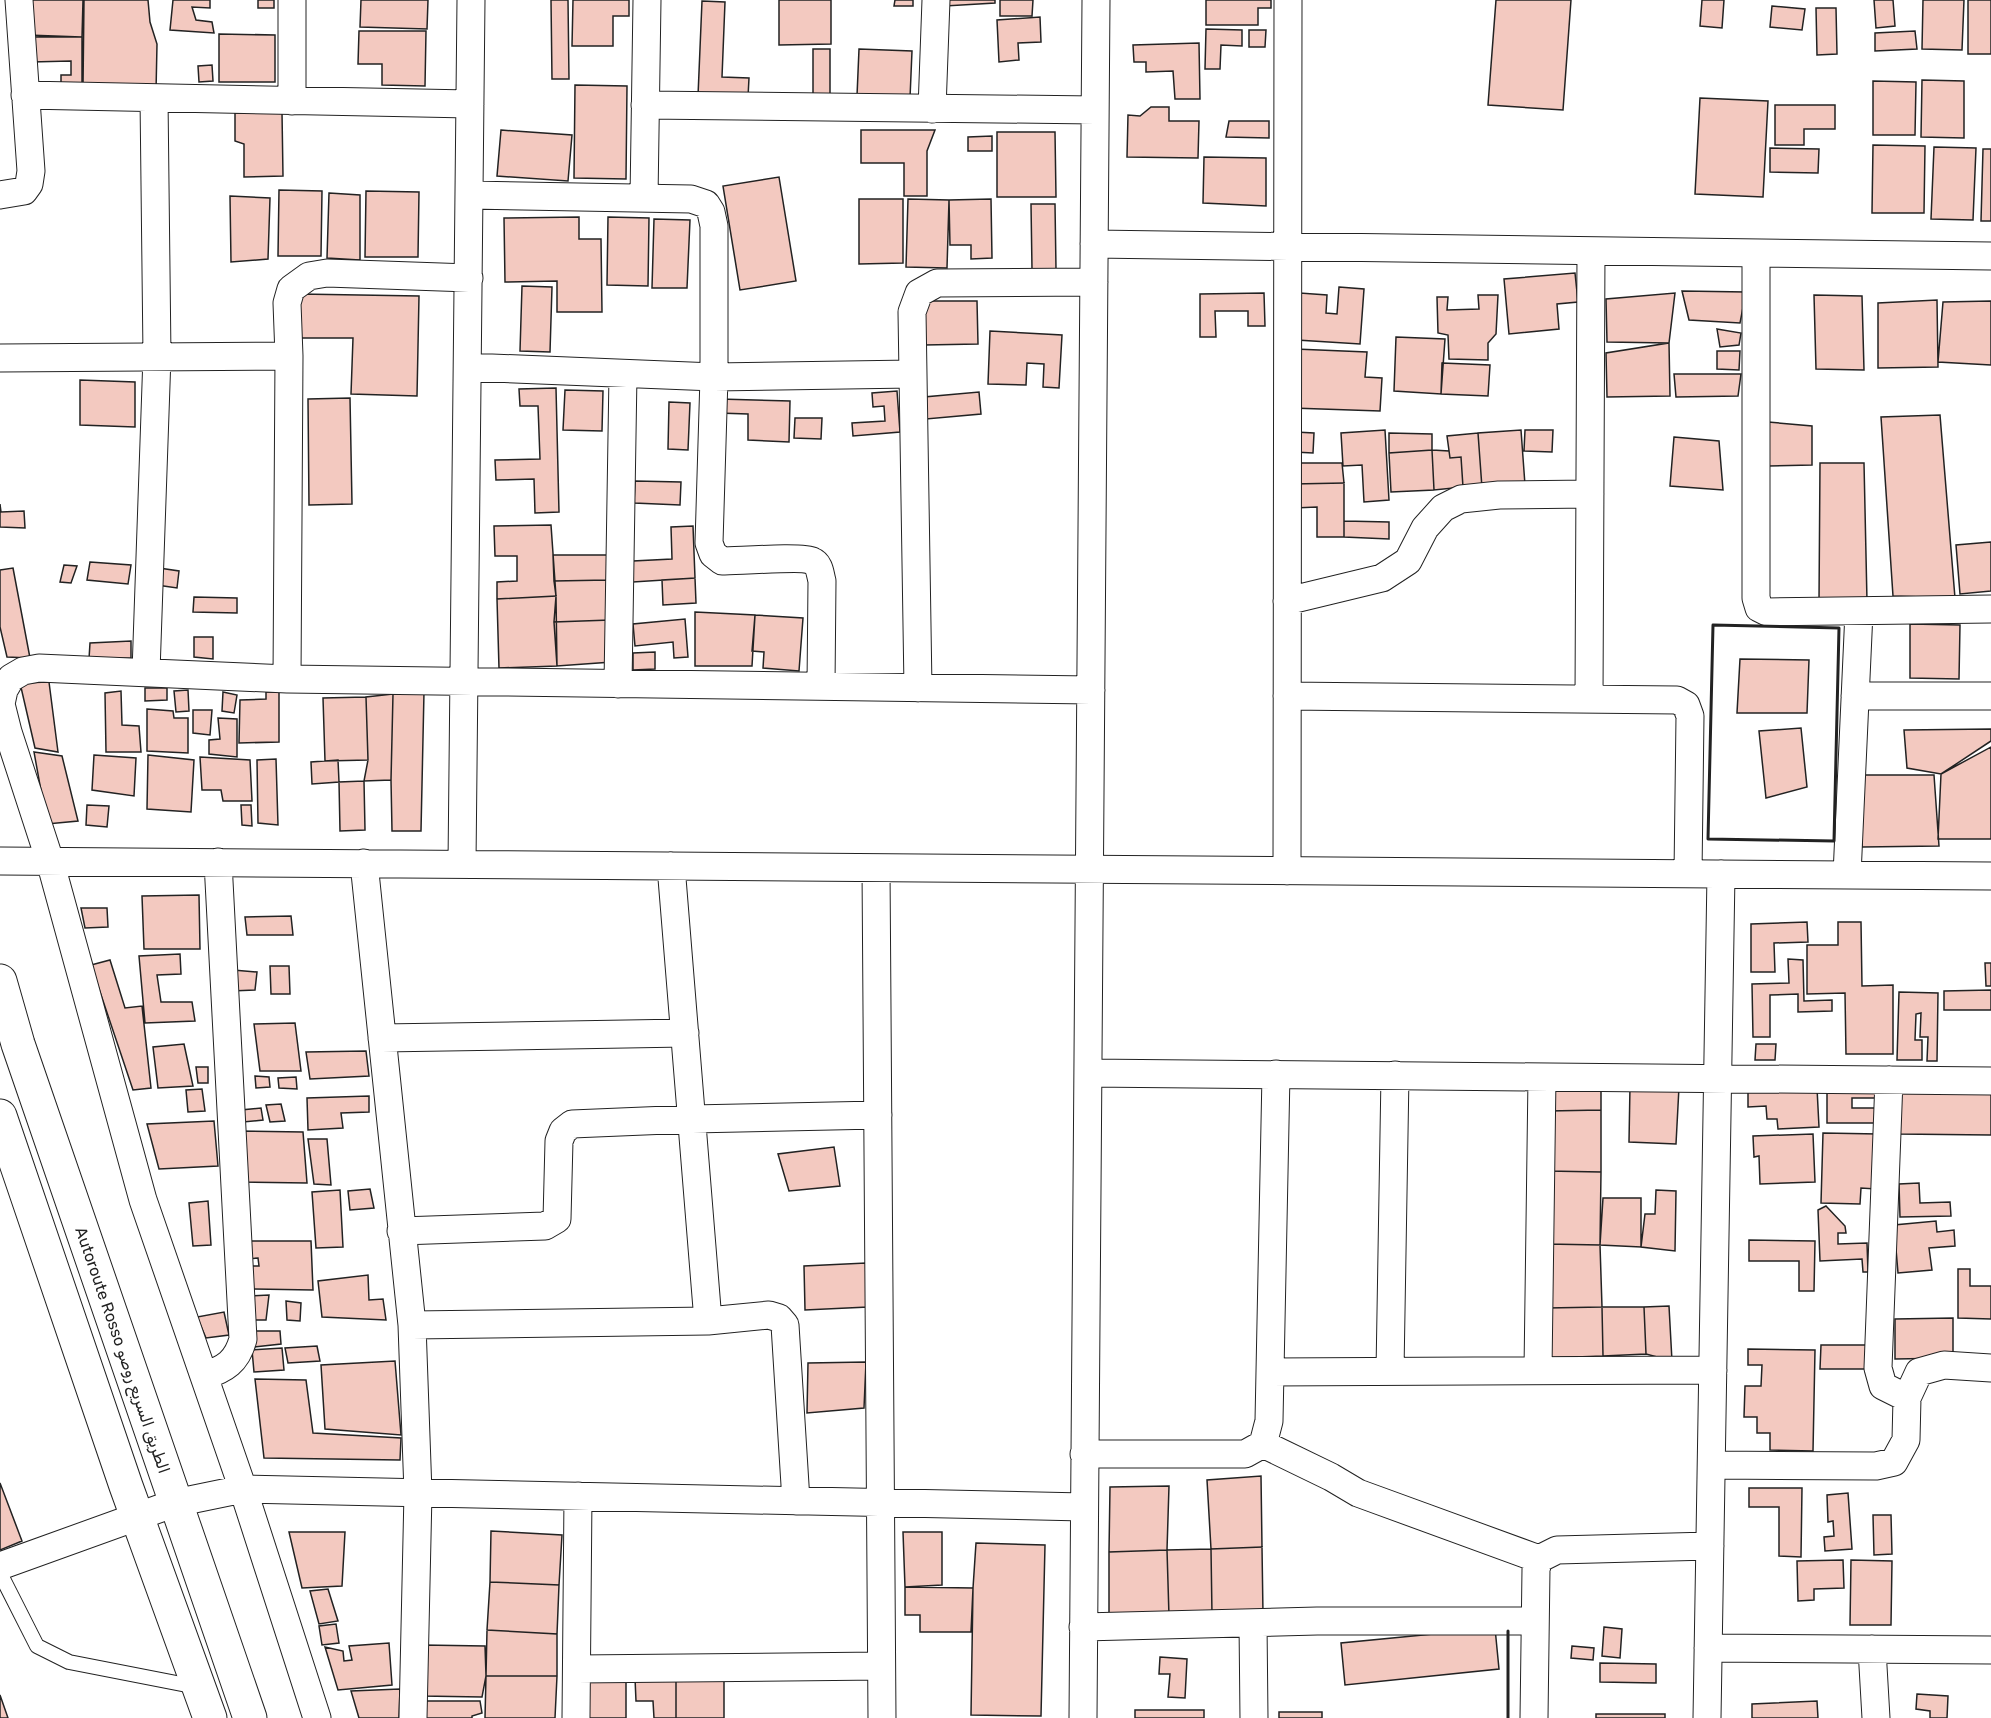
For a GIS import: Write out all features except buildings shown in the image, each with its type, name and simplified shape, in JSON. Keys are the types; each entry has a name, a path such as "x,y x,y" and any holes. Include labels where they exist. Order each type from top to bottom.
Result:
{"highway":[{"name":"Autoroute Rosso الطريق السريع روصو","path":"0,981 22,1055 250,1718"},
{"path":"3,1135 210,1718"}],"street":[{"path":"0,195 24,191 29,184 31,171 19,0"},
{"path":"292,0 292,100"},
{"path":"462,864 471,0"},
{"path":"644,198 647,0"},
{"path":"932,109 936,0"},
{"path":"1083,1718 1096,0"},
{"path":"1287,871 1288,0"},
{"path":"25,95 470,104"},
{"path":"146,672 157,356 154,98"},
{"path":"645,105 1095,111"},
{"path":"469,195 691,199 706,204 711,212 714,226 714,377 709,543 713,554 722,561 799,559 812,560 819,566 822,581 821,686"},
{"path":"1094,244 1991,255"},
{"path":"1589,699 1591,250"},
{"path":"1756,253 1756,598 1759,608 1767,612 1991,609"},
{"path":"287,679 289,356 287,303 291,289 309,276 327,273 469,278"},
{"path":"918,688 912,312 919,293 937,283 1094,282"},
{"path":"0,358 289,356"},
{"path":"468,367 714,377 912,374"},
{"path":"618,684 623,374"},
{"path":"1287,601 1382,578 1408,561 1425,528 1443,508 1461,499 1499,495 1590,494"},
{"path":"1847,875 1859,612"},
{"path":"317,1718 243,1489 143,1200 50,861 1,705 4,690 11,678 23,671 39,668 287,679 1091,690"},
{"path":"1287,696 1677,700 1686,705 1690,716 1688,874"},
{"path":"1855,696 1991,696"},
{"path":"0,861 1991,876"},
{"path":"204,1376 223,1370 234,1362 243,1340 218,862"},
{"path":"364,863 412,1325 418,1492 413,1718"},
{"path":"671,866 708,1320"},
{"path":"876,868 882,1718"},
{"path":"1707,1718 1721,874"},
{"path":"382,1038 685,1033"},
{"path":"1088,1073 1991,1081"},
{"path":"1084,1454 1245,1454 1263,1443 1269,1421 1276,1074"},
{"path":"1390,1371 1395,1075"},
{"path":"1538,1370 1542,1077"},
{"path":"1889,1080 1878,1368 1883,1386 1906,1398"},
{"path":"401,1231 545,1226 558,1219 559,1141 563,1131 572,1124 878,1115"},
{"path":"412,1325 708,1320 769,1315 779,1318 785,1325 796,1501"},
{"path":"1712,1465 1876,1466 1894,1462 1906,1440 1906,1398 1919,1372 1944,1365 1991,1368"},
{"path":"1270,1372 1713,1370"},
{"path":"1263,1443 1358,1493 1539,1559 1557,1550 1710,1546"},
{"path":"0,1566 175,1503 243,1489 1084,1507"},
{"path":"576,1718 578,1496"},
{"path":"1534,1718 1536,1569 1539,1559"},
{"path":"1083,1627 1535,1621"},
{"path":"1252,1623 1254,1718"},
{"path":"1708,1648 1991,1650"},
{"path":"1872,1649 1876,1718"},
{"path":"577,1669 881,1666"}],"lane":[{"path":"0,1573 37,1646 69,1662 199,1687"}],"wall":[{"path":"1713,625 1839,628 1834,841 1708,839 1713,625"},
{"path":"1508,1631 1508,1718"}]}
